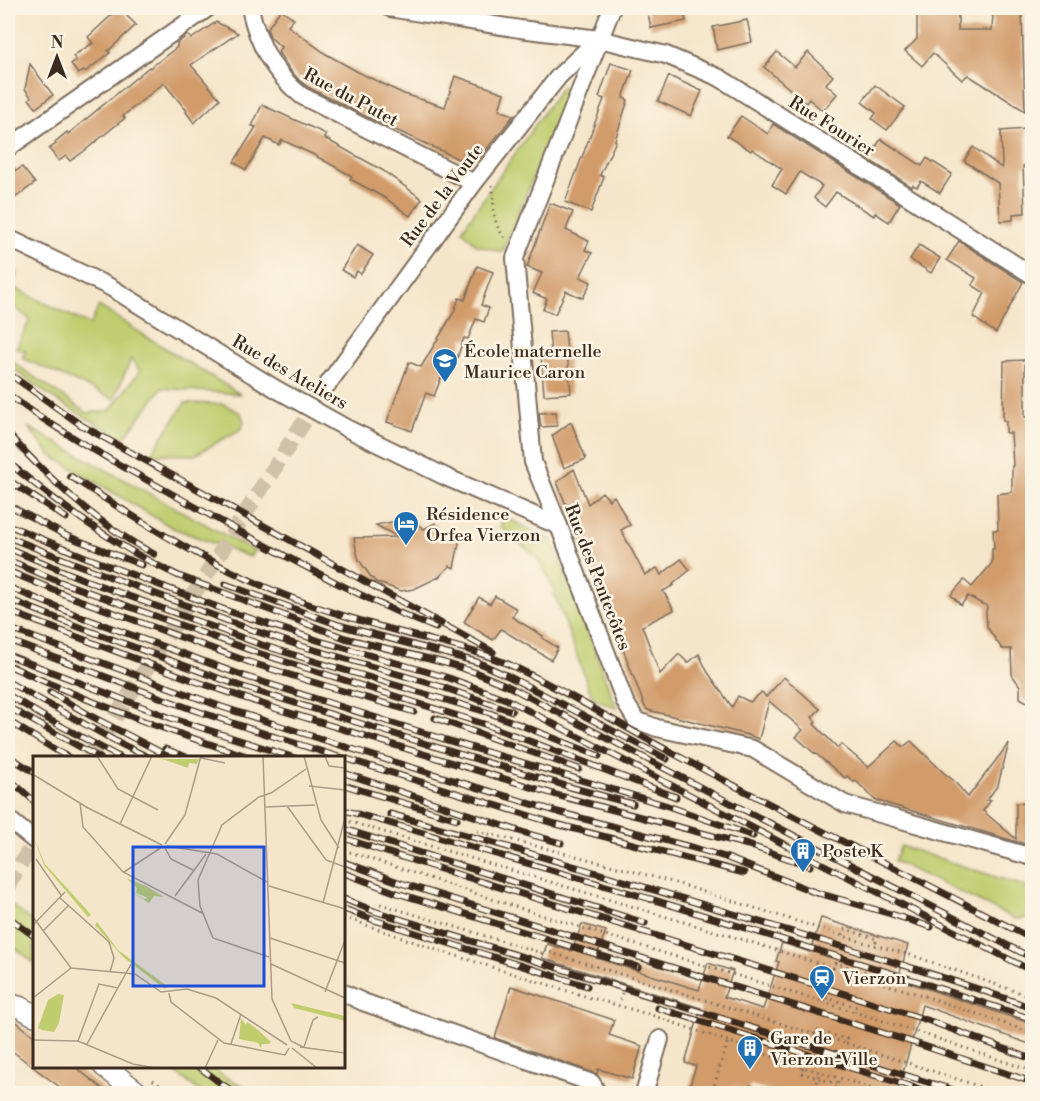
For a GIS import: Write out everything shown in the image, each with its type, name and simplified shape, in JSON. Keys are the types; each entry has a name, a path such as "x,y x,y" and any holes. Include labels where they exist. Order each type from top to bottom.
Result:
{"main road":[{"path":"8,1004 33,1014"},
{"path":"106,1068 129,1090"}],"street":[{"path":"8,148 208,8"},
{"name":"Rue du Putet","path":"250,8 258,34 274,68 289,85 303,96 478,177"},
{"name":"Rue Fourier","path":"389,8 599,39 666,55 720,78 1032,274"},
{"name":"Rue des Pentecôtes","path":"612,8 515,258 533,462 625,702 636,720 657,728 753,748 845,804 1032,857"},
{"name":"Rue de la Voute","path":"328,384 478,177 559,75 599,39"},
{"name":"Rue des Ateliers","path":"8,238 110,287 276,389 348,429 448,478 559,526"},
{"path":"8,819 33,839"},
{"path":"345,993 363,1002 592,1083 598,1094"},
{"path":"644,1094 660,1039"}],"path":[{"path":"478,177 491,181 494,192 494,216 499,231 518,253"},
{"path":"345,820 746,940 925,996 1032,1033"},
{"path":"477,831 679,884 911,956 1032,997"},
{"path":"345,850 548,917 921,1033 1032,1071"},
{"path":"650,903 655,886"},
{"path":"380,904 542,953 543,950 1003,1094"},
{"path":"345,917 442,951 728,1040 819,1073 892,1094"},
{"path":"640,935 645,919"},
{"path":"843,935 845,929 877,939 875,945"},
{"path":"630,968 635,953"},
{"path":"620,1000 625,983"},
{"path":"716,1094 712,1092 728,1040"},
{"path":"803,1067 801,1073 837,1084"},
{"path":"805,1094 807,1090 814,1093 819,1073"},
{"path":"834,1094 839,1078"}],"green space":[{"path":"562,86 568,93 502,252 477,245 462,230"},
{"path":"8,267 17,272 12,287 90,325 99,306 240,394 162,388 123,439 56,400 8,365 8,359 87,413 109,411 140,371 131,359 114,399 22,358 26,351 16,348 30,320 8,301"},
{"path":"185,403 223,404 241,413 244,422 241,429 195,455 151,454"},
{"path":"28,427 254,551 250,557 173,528 50,455"},
{"path":"505,517 553,541 617,709 592,697 548,576 537,558 500,526"},
{"path":"901,846 1030,888 1032,918 1015,919 894,861"},
{"path":"8,902 33,922 33,962 8,942"},
{"path":"169,1068 212,1068 225,1077 258,1093 202,1093"}],"building":[{"path":"119,8 136,25 108,51 110,53 85,72 78,74 71,64 76,60 73,56 93,43 88,37"},
{"path":"647,8 683,8 686,21 651,28"},
{"path":"917,8 958,8 958,30 992,30 993,13 1022,14 1025,111 968,75 962,80 933,53 922,66 905,51 917,39"},
{"path":"281,9 294,19 288,26 326,54 404,94 445,107 455,76 504,93 499,110 514,115 482,155 472,159 458,159 367,117 308,87 299,80 278,52 281,47 271,38 267,29"},
{"path":"747,20 752,42 717,50 713,27"},
{"path":"216,22 238,33 191,65 220,99 194,123 164,83 123,116 125,118 70,161 66,156 59,161 49,149 67,132 68,134 149,67 177,47 177,43 188,35 191,39"},
{"path":"777,52 795,67 808,52 833,76 826,84 837,94 823,111 809,99 806,103 764,67"},
{"path":"611,63 633,70 623,98 628,100 616,141 600,175 604,177 591,212 565,202 604,99 599,97"},
{"path":"30,64 53,95 36,108 25,89"},
{"path":"669,76 702,91 691,116 658,101"},
{"path":"875,85 905,107 887,130 872,119 876,113 862,102"},
{"path":"262,105 326,134 324,138 382,170 422,199 410,216 385,198 350,179 352,176 282,140 279,145 265,138 246,170 234,162 256,127 252,126"},
{"path":"741,116 768,134 773,124 900,204 889,222 875,213 874,216 836,192 825,207 814,198 822,186 800,172 786,194 772,185 782,169 727,136"},
{"path":"1026,129 1027,166 1023,166 1025,213 1013,214 1013,220 1000,221 998,183 964,161 973,147 1002,168 1001,131"},
{"path":"881,139 922,166 927,158 952,174 940,193 921,181 917,187 913,185 912,187 858,153 866,147 873,151"},
{"path":"8,159 16,171 22,167 35,183 8,203"},
{"path":"550,203 573,212 566,230 589,241 585,250 592,253 580,277 591,282 583,298 566,291 555,314 543,309 547,299 533,293 542,273 527,267"},
{"path":"959,241 1023,282 996,333 973,317 985,293 972,285 976,278 947,260"},
{"path":"357,245 373,255 361,274 357,271 353,277 341,270"},
{"path":"919,245 940,258 931,273 910,259"},
{"path":"477,266 493,272 481,305 489,308 484,322 476,319 468,339 464,338 457,358 453,357 446,377 442,376 434,396 426,393 412,431 387,422 409,362 421,367 454,312 459,298 465,300"},
{"path":"565,331 571,393 544,395 541,356 551,355 549,332"},
{"path":"1025,360 1025,417 1032,418 1032,705 1020,698 1020,686 1012,675 1011,649 1002,649 987,627 986,605 968,596 961,605 951,595 964,580 972,587 992,563 993,530 998,530 997,494 1012,492 1011,433 1006,433 1006,421 1003,421 1004,361"},
{"path":"556,412 557,426 541,427 539,413"},
{"path":"571,422 586,459 564,468 552,436"},
{"path":"574,469 588,504 602,492 609,500 614,496 630,525 621,530 645,575 657,568 661,575 681,559 690,570 674,585 663,591 674,610 642,626 660,674 679,654 688,663 699,654 707,671 732,707 738,696 750,702 762,692 766,697 784,677 820,709 812,717 816,722 814,724 838,748 841,744 868,767 897,741 903,747 911,741 968,797 1009,743 998,785 987,800 991,800 983,811 1016,839 1016,803 1032,804 1032,846 875,800 856,781 854,782 847,776 845,778 796,737 803,730 769,701 759,739 648,710 618,636 623,634 597,578 595,579 557,482"},
{"path":"402,520 414,522 424,529 435,523 442,538 460,538 454,568 450,566 439,577 414,589 401,591 376,582 371,577 359,560 354,538 398,537 376,525"},
{"path":"495,596 517,609 512,617 558,648 551,660 501,629 493,640 464,622 479,597 490,604"},
{"path":"821,918 908,945 898,979 1032,1024 1032,1045 922,1005 897,1094 778,1094 750,1085 748,1094 730,1094 711,1088 709,1094 687,1094 696,1066 685,1063 701,1008 542,958 547,944 572,951 582,924 606,931 596,958 699,990 708,963 733,971 724,997 763,1009 779,962 776,961 782,943 810,952"},
{"path":"511,986 614,1020 609,1035 642,1046 632,1079 598,1069 597,1074 495,1038"},
{"path":"14,1020 33,1035 33,1067 8,1048 8,1029"},
{"path":"35,1068 76,1068 109,1094 69,1094"}],"tunnel":[{"path":"90,756 328,384"},
{"path":"8,885 33,844"}],"railway":[{"path":"8,373 81,425 493,652"},
{"path":"8,394 45,420 111,460 235,529 359,594 436,628"},
{"path":"8,434 41,468 94,515 154,554"},
{"path":"8,462 90,525 156,565 179,576 345,638 445,663 508,686 1032,958"},
{"path":"70,476 189,549 284,595 341,615 485,655 530,674 657,745 1032,939"},
{"path":"8,480 66,518"},
{"path":"8,505 67,536 142,565"},
{"path":"8,525 228,611 320,641 449,678 506,699 1032,971"},
{"path":"8,537 252,630 439,686 512,711"},
{"path":"8,548 85,580 262,645 490,713 599,756"},
{"path":"8,560 58,581 258,653 487,725 676,797"},
{"path":"8,571 71,597 249,662 414,712"},
{"path":"225,584 339,625 477,662 667,759"},
{"path":"8,587 79,616 247,677 453,742 665,805 753,836"},
{"path":"8,599 240,686 449,751 633,804"},
{"path":"8,611 277,709 560,796 748,845 810,866"},
{"path":"8,628 222,707 558,812 725,857 817,893"},
{"path":"8,640 191,709 336,756"},
{"path":"8,655 171,718 289,756"},
{"path":"8,665 129,716 247,756"},
{"path":"8,682 146,756"},
{"path":"50,692 168,756"},
{"path":"8,695 117,756"},
{"path":"8,707 96,756"},
{"path":"435,718 579,769"},
{"path":"8,721 66,756"},
{"path":"165,749 184,756"},
{"path":"8,756 33,771"},
{"path":"345,758 556,824 744,873"},
{"path":"345,773 561,843"},
{"path":"8,778 33,800"},
{"path":"345,785 457,819"},
{"path":"345,810 651,899 1032,1019"},
{"path":"390,814 582,868 871,955 1032,1008"},
{"path":"345,829 645,923"},
{"path":"345,838 927,1020 1032,1059"},
{"path":"345,862 401,883 918,1044 1032,1082"},
{"path":"345,873 397,893 638,967"},
{"path":"811,891 931,927"},
{"path":"345,899 374,911 966,1094"},
{"path":"345,909 587,986"},
{"path":"8,917 33,935"},
{"path":"658,1008 935,1094"},
{"path":"201,1068 237,1094"}],"place":[{"name":"École maternelle Maurice Caron","path":"445,384"},
{"name":"Résidence Orfea Vierzon","path":"406,547"},
{"name":"Poste K","path":"803,874"},
{"name":"Vierzon","path":"822,1001"},
{"name":"Gare de Vierzon-Ville","path":"750,1071"}]}
